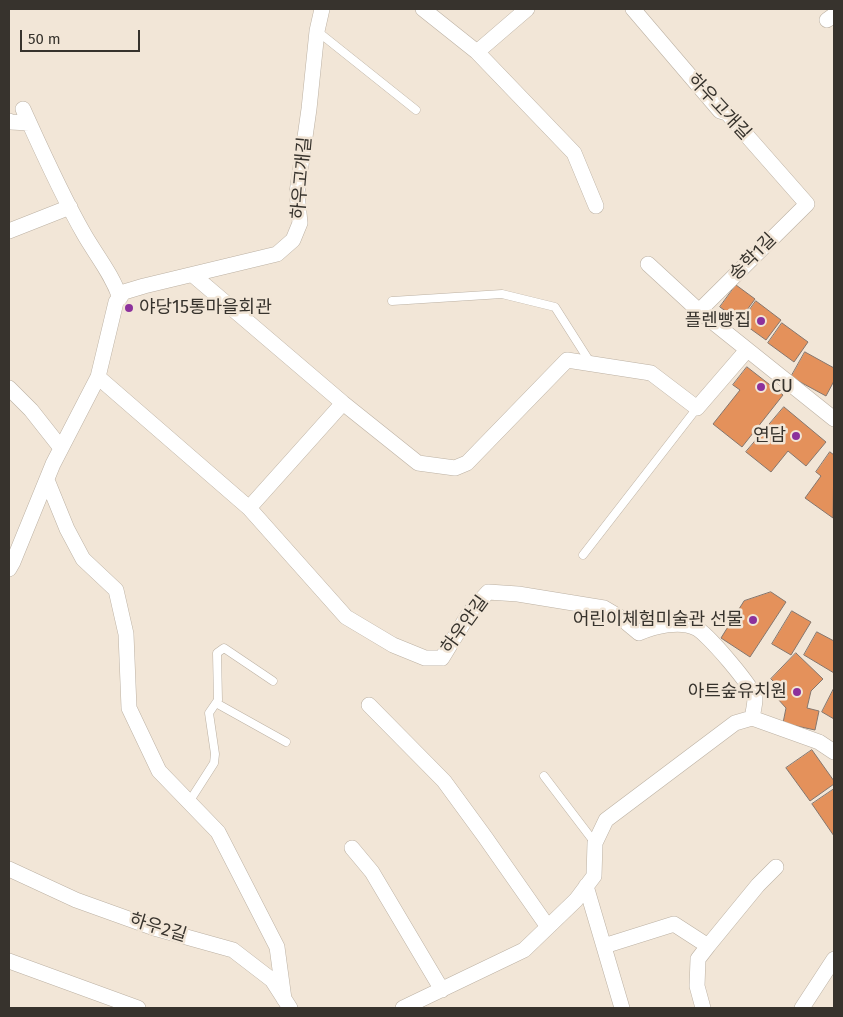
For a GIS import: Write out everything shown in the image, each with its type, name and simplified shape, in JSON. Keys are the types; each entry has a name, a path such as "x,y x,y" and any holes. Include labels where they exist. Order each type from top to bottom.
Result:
{"street":[{"name":"하우고개길","path":"120,298 124,292 276,254 294,240 300,223 298,193 317,31 322,9"},
{"path":"423,9 477,52 574,153 596,206"},
{"path":"477,52 527,9"},
{"name":"하우고개길","path":"633,9 720,111 728,113 807,204"},
{"path":"9,121 11,122 26,116 70,207 84,234 115,284 120,298 116,302 98,377 53,464 9,569"},
{"name":"송학1길","path":"699,311 807,204"},
{"path":"9,231 70,207"},
{"path":"648,264 699,311 834,419"},
{"path":"193,275 418,463 455,468 467,463 567,360 651,373 697,408 748,350"},
{"path":"98,377 249,508 343,402"},
{"path":"9,388 32,410 61,448"},
{"path":"47,480 67,529 83,559 116,590 126,634 129,708 159,771 218,832 276,947 287,1003"},
{"name":"하우안길","path":"249,508 346,617 393,645 425,658 442,658 470,612 488,592 518,594 604,608 639,632 653,627 682,624 697,628 743,677 755,697 752,718"},
{"path":"369,704 444,781 486,837 548,927"},
{"path":"403,1008 524,950 576,900 594,876 594,843 606,820 735,723 752,718 819,742 834,752"},
{"path":"352,848 372,872 442,990"},
{"path":"703,1008 697,986 698,958 758,884 776,867"},
{"name":"하우2길","path":"9,869 76,900 136,922 233,950 272,980 287,1003"},
{"path":"586,886 622,1008"},
{"path":"604,946 674,924 708,946"},
{"path":"802,1008 834,959"},
{"path":"9,961 138,1008"}],"lane":[{"path":"317,31 416,110"},
{"path":"392,301 502,294 555,307 591,364"},
{"path":"582,555 697,408"},
{"path":"189,802 214,763 215,754 209,713 218,700 218,653 224,648 273,682"},
{"path":"216,704 286,742"},
{"path":"544,776 594,843"}],"building":[{"path":"736,285 755,299 739,321 720,307"},
{"name":"플렌빵집","path":"756,301 781,320 766,340 741,322"},
{"path":"782,323 808,342 794,362 768,343"},
{"path":"805,352 834,368 834,381 826,396 791,377"},
{"path":"747,367 783,395 742,447 713,424 740,390 733,385"},
{"path":"784,407 826,442 806,466 788,451 771,472 746,452"},
{"path":"830,452 834,455 833,518 805,498 821,476 816,472"},
{"name":"어린이체험미술관 선물","path":"771,592 786,602 750,657 721,638 744,601"},
{"path":"792,611 811,622 791,655 772,644"},
{"path":"817,632 834,641 834,673 804,655"},
{"name":"아트숲유치원","path":"796,653 823,679 811,691 807,708 819,711 815,730 783,723 786,708 777,698 784,692 771,679"},
{"path":"834,688 834,719 822,712"},
{"path":"812,750 834,781 834,784 810,801 786,768"},
{"path":"834,789 834,836 812,804"}],"place":[{"name":"야당15통마을회관","path":"129,308"},
{"name":"플렌빵집","path":"761,321"},
{"name":"CU","path":"761,387"},
{"name":"연담","path":"796,436"},
{"name":"어린이체험미술관 선물","path":"753,620"},
{"name":"아트숲유치원","path":"797,692"}]}
